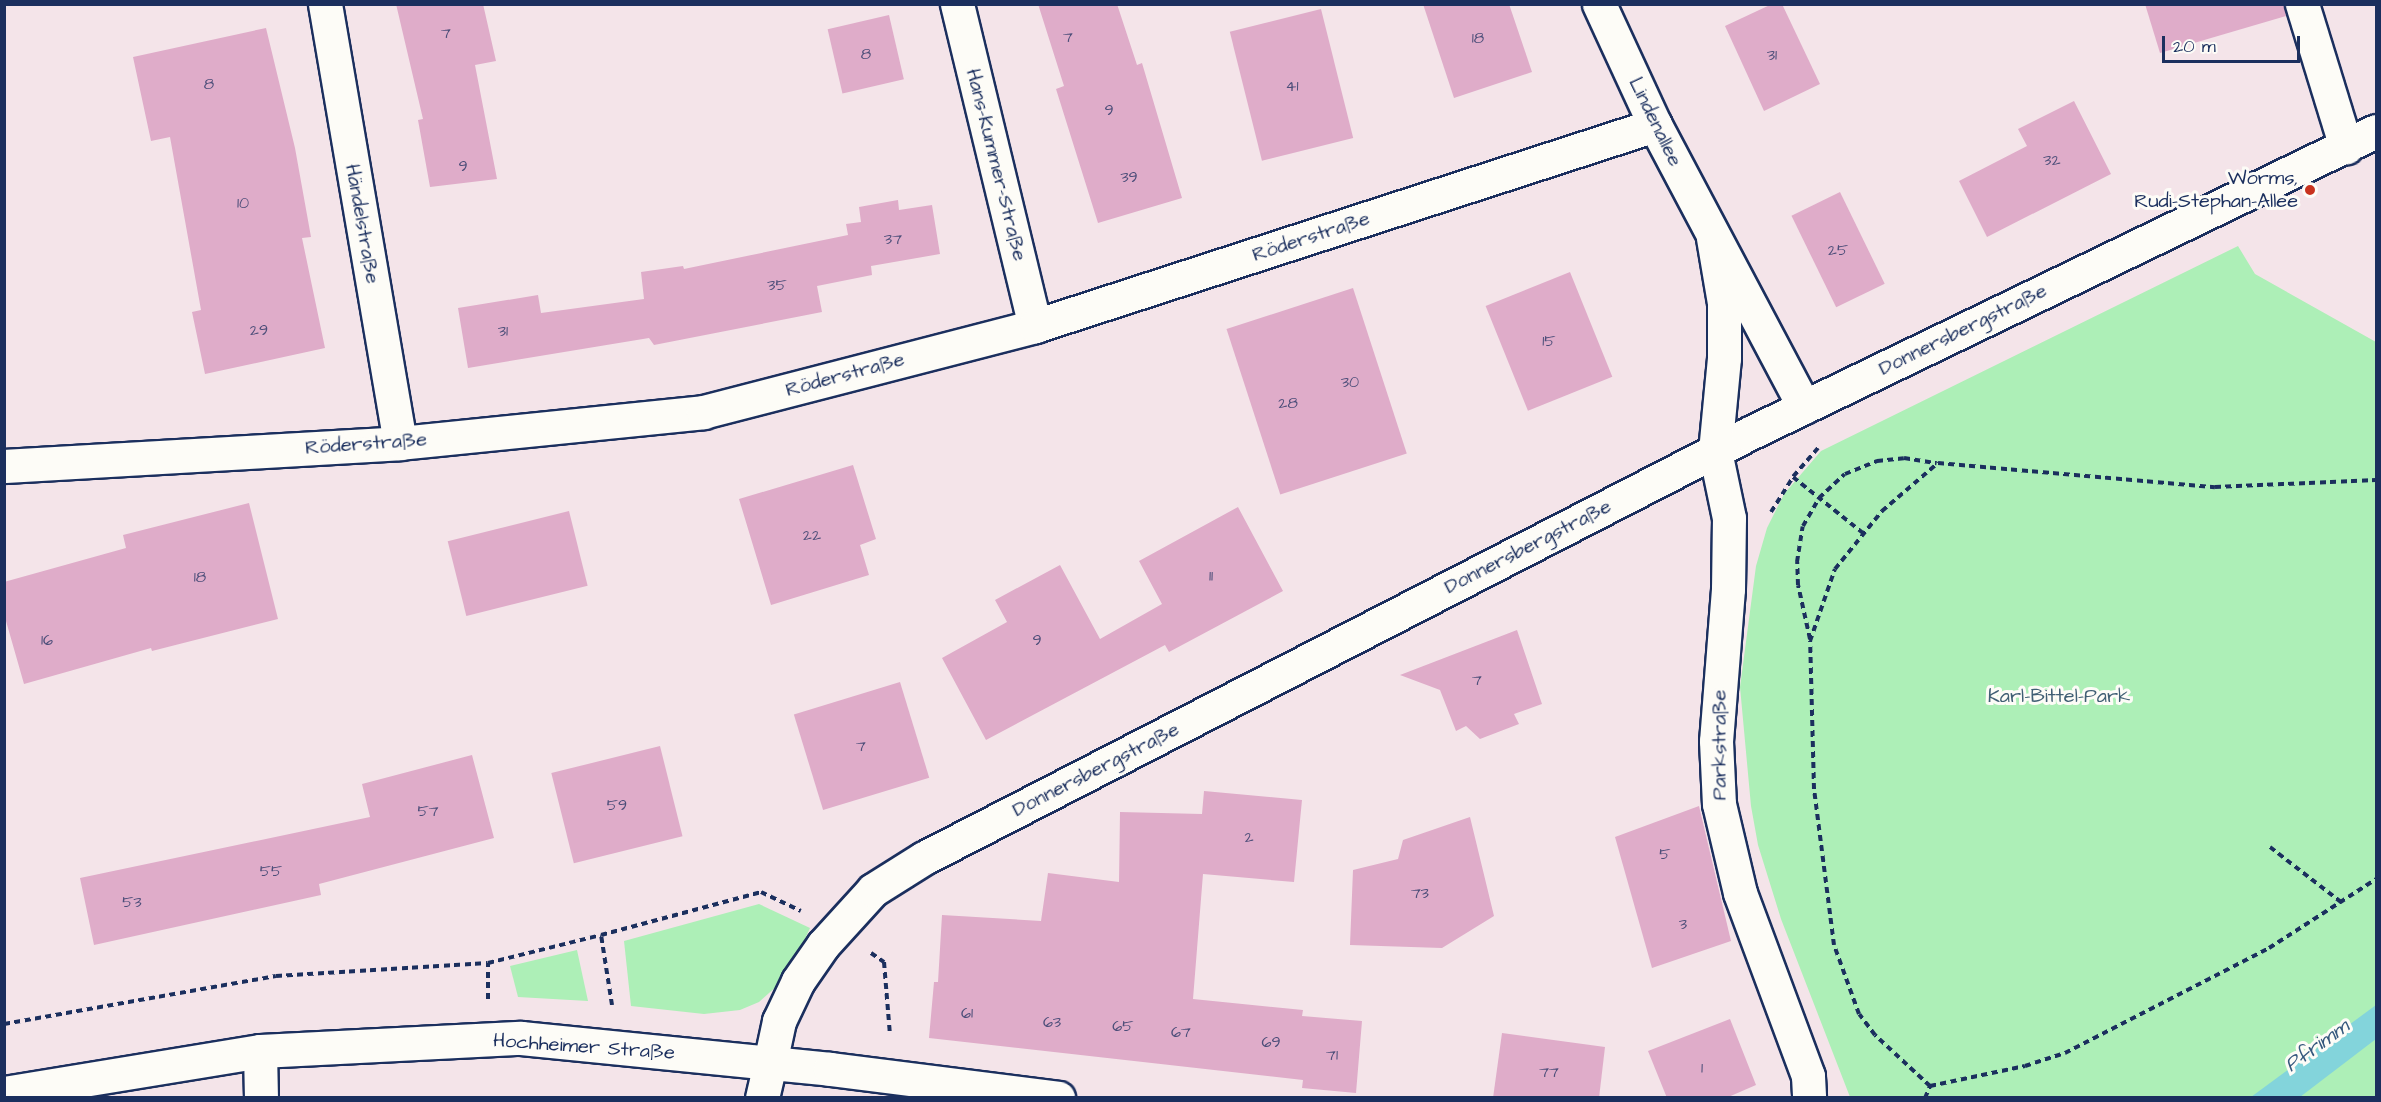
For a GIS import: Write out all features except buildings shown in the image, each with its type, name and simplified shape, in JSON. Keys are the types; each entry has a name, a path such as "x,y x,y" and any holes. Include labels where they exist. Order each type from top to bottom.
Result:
{"street":[{"name":"Händelstraße","path":"325,4 400,443"},
{"name":"Hans-Kummer-Straße","path":"957,4 1035,326"},
{"name":"Lindenallee","path":"1599,4 1655,125 1804,407"},
{"path":"2302,4 2346,147"},
{"name":"Röderstraße","path":"4,466 400,443 703,412 1035,326 1655,125"},
{"name":"Donnersbergstraße","path":"762,1098 779,1021 798,981 836,928 873,890 924,858 1715,451 2376,131"},
{"name":"Lindenallee","path":"1713,238 1724,303 1724,358 1715,451"},
{"name":"Parkstraße","path":"1715,451 1729,518 1728,590 1716,741 1719,804 1740,893 1808,1076 1809,1098"},
{"name":"Hochheimer Straße","path":"4,1093 260,1051 521,1038 770,1063 1058,1098"},
{"path":"260,1051 261,1098"}],"path":[{"path":"1930,1086 1875,1035 1859,1014 1834,945 1814,789 1810,641 1798,585 1797,562 1803,526 1819,498 1845,474 1877,461 1904,458 1938,463 2215,487 2376,480"},
{"path":"1810,641 1835,569 1863,533 1903,491 1938,463"},
{"path":"1819,498 1863,533"},
{"path":"2270,847 2341,902"},
{"path":"1924,1098 1930,1086 2066,1053 2269,948 2376,879"},
{"path":"4,1024 276,976 488,963 761,892 836,928 884,962 890,1037 903,1078"},
{"path":"601,935 618,1047"},
{"path":"488,963 489,1039"}],"green space":[{"name":"Karl-Bittel-Park","path":"2238,246 2255,274 2376,342 2376,1097 1850,1097 1781,919 1758,845 1751,806 1740,687 1756,566 1767,528 1784,494 1821,451"},
{"path":"759,904 810,928 794,963 777,986 759,1002 740,1010 704,1014 631,1006 624,941"},
{"path":"577,950 588,1001 518,997 510,966"}],"water":[{"path":"2376,1005 2376,1039 2300,1097 2251,1097"}],"place":[{"name":"Worms, Rudi-Stephan-Allee","path":"2310,190"}],"water label":[{"name":"Pfrimm","path":"2317,1046"}]}
